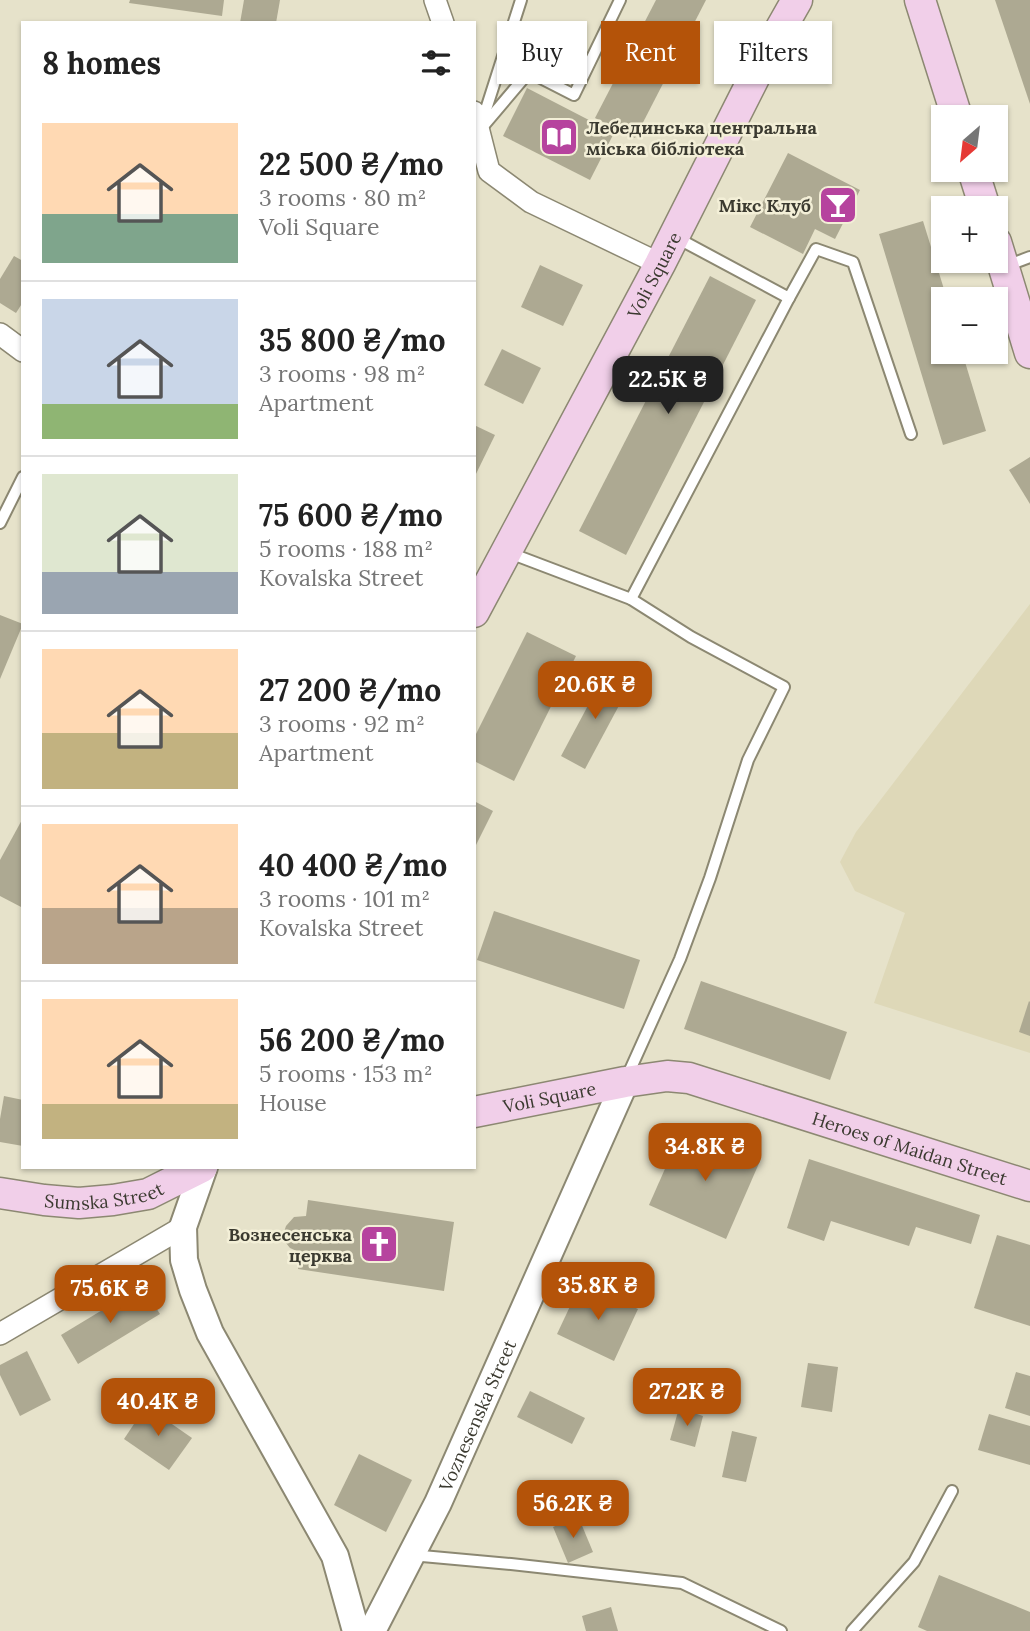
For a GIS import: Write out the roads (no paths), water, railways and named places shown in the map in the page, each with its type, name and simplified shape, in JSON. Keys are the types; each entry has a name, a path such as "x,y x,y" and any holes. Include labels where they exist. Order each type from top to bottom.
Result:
{"main road":[{"path":"895,0 923,8 953,105"},
{"name":"Voli Square","path":"476,608 660,264 764,58 801,4"},
{"path":"1010,256 1030,353"},
{"name":"Heroes of Maidan Street","path":"625,1082 667,1076 689,1078 1030,1186"},
{"name":"Voli Square","path":"476,1112 625,1082"},
{"name":"Sumska Street","path":"0,1192 79,1203 113,1200 148,1194 199,1169"}],"street":[{"path":"435,0 442,21"},
{"path":"477,121 482,169 531,202 660,264"},
{"path":"0,334 21,350"},
{"name":"Voznesenska Street","path":"372,1631 438,1503 625,1082"},
{"path":"202,1169 183,1227 184,1260 193,1290 211,1333 335,1556 356,1631"},
{"path":"0,1334 183,1227"}],"lane":[{"path":"477,121 521,0"},
{"path":"477,121 529,72 573,96 620,0"},
{"path":"674,237 789,298"},
{"path":"631,599 816,249 853,262 911,435"},
{"path":"0,523 21,481"},
{"path":"507,552 631,599 691,638 784,687 748,760 710,878 680,959 625,1082"},
{"path":"852,1631 914,1562 952,1490"},
{"path":"411,1555 682,1583 781,1631"}],"place":[{"name":"Лебединська центральна міська бібліотека","path":"559,137"},
{"name":"Мікс Клуб","path":"838,205"},
{"name":"Вознесенська церква","path":"379,1244"}]}
